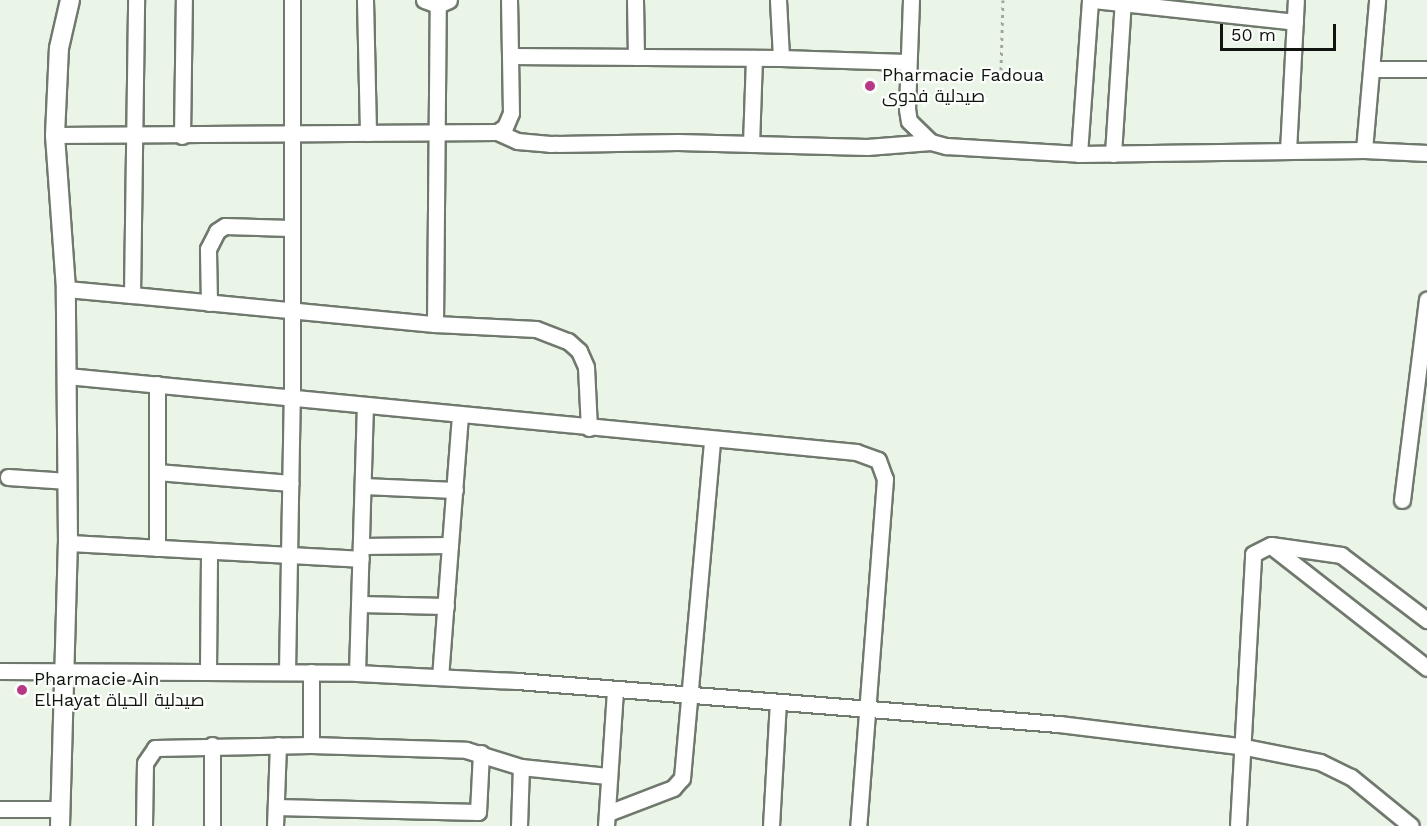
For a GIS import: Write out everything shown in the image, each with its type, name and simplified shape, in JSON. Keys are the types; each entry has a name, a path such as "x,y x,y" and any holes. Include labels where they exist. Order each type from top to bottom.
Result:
{"street":[{"path":"0,809 60,818 68,481 66,289 55,135 59,48 70,0"},
{"path":"132,295 136,0"},
{"path":"182,136 184,0"},
{"path":"287,672 292,396 289,134 292,0"},
{"path":"365,0 368,133"},
{"path":"497,132 505,127 511,112 509,0"},
{"path":"636,0 636,57"},
{"path":"778,0 781,58"},
{"path":"911,0 907,62 909,121 931,142"},
{"path":"1079,154 1092,0 1123,1 1294,22"},
{"path":"1287,151 1296,0"},
{"path":"1364,150 1377,0"},
{"path":"1113,154 1123,1"},
{"path":"435,324 438,132 437,2"},
{"path":"510,56 781,58 907,62"},
{"path":"751,144 754,58"},
{"path":"1372,69 1427,69"},
{"path":"55,135 135,137 497,132 517,141 550,144 751,144 867,147 931,142 946,146 1079,154 1364,150 1427,153"},
{"path":"209,303 208,249 217,231 225,226 290,228"},
{"path":"66,289 435,324 536,328 568,341 579,351 586,367 589,428"},
{"path":"1402,500 1427,300"},
{"path":"67,376 292,396 712,441 856,452 878,460 884,466 858,826"},
{"path":"157,384 157,548"},
{"path":"357,673 365,405"},
{"path":"440,677 460,415"},
{"path":"615,689 607,819 678,784 683,770 712,441"},
{"path":"157,472 291,483"},
{"path":"8,477 68,481"},
{"path":"363,486 454,490"},
{"path":"68,543 289,557 450,545"},
{"path":"1238,826 1245,747 1251,563 1261,547 1271,545 1341,555 1427,620"},
{"path":"1271,545 1427,668"},
{"path":"208,671 209,551"},
{"path":"359,604 446,606"},
{"path":"0,671 311,672 440,677 1059,724 1245,747 1332,767 1351,777 1411,826"},
{"path":"311,672 311,745"},
{"path":"771,826 778,702"},
{"path":"144,826 147,755 164,745 311,745 481,753 521,767 608,776"},
{"path":"212,745 212,826"},
{"path":"276,826 278,745"},
{"path":"468,826 478,812 481,753"},
{"path":"519,826 521,767"},
{"path":"276,807 478,812"}],"path":[{"path":"1001,70 1004,0"}],"place":[{"name":"Pharmacie Fadoua صيدلية فدوى","path":"870,86"},
{"name":"Pharmacie Ain ElHayat صيدلية الحياة","path":"22,690"}]}
